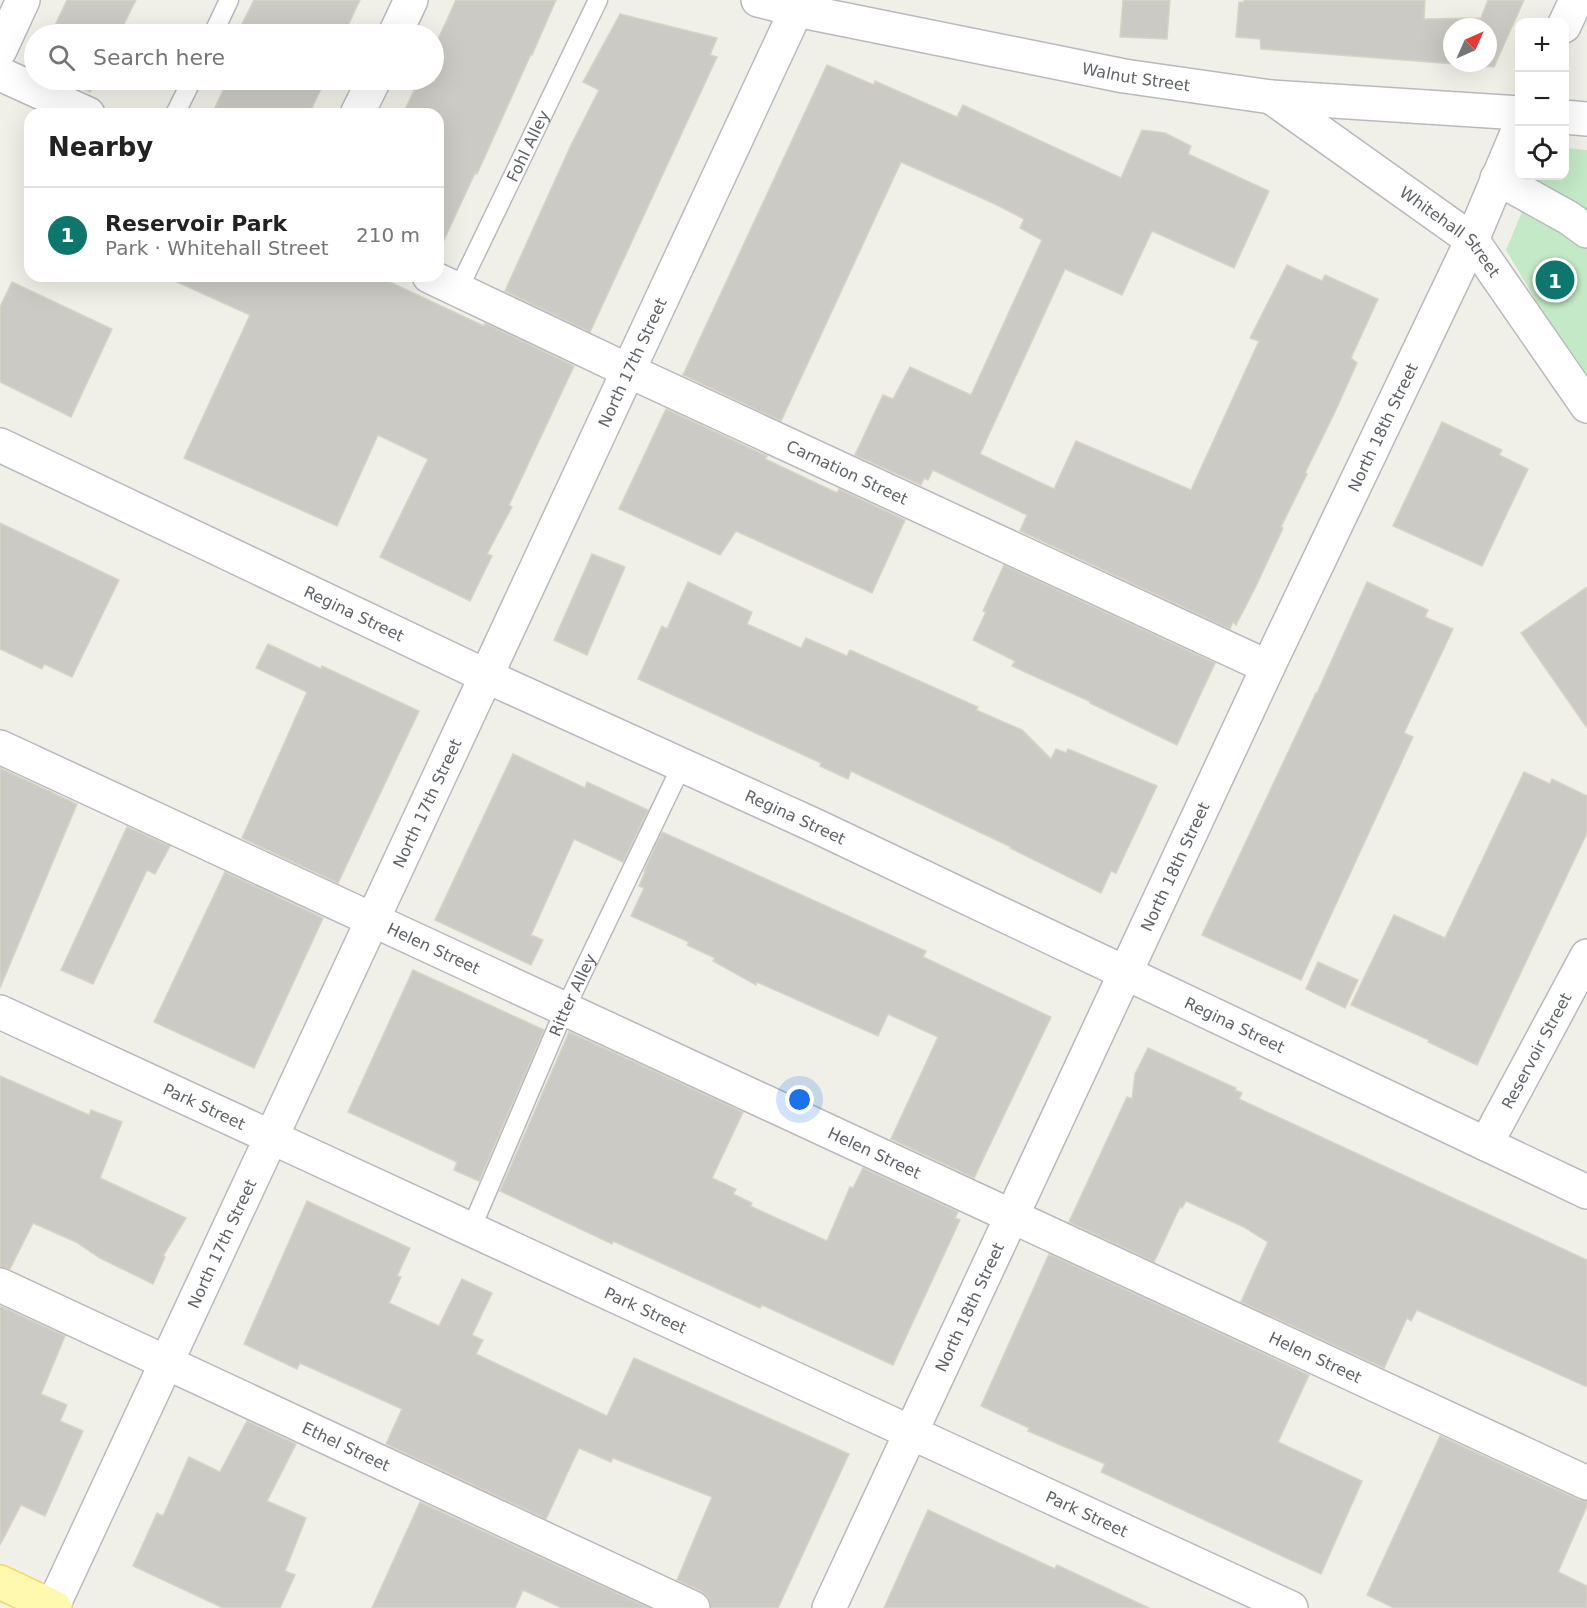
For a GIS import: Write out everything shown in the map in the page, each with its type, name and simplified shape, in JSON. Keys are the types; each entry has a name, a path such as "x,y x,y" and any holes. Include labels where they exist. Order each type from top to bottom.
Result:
{"main road":[{"path":"0,1582 54,1608"}],"street":[{"path":"0,49 23,0"},
{"path":"399,24 411,0"},
{"name":"Walnut Street","path":"758,0 799,5 1124,76 1271,97 1515,113"},
{"path":"1568,18 1576,0"},
{"name":"North 17th Street","path":"54,1608 799,5"},
{"path":"0,74 24,85"},
{"path":"35,90 75,108"},
{"path":"360,108 369,90"},
{"name":"Whitehall Street","path":"1271,97 1472,240 1587,406"},
{"path":"1569,117 1587,119"},
{"name":"North 18th Street","path":"829,1608 1268,667 1472,240 1515,137"},
{"path":"1497,178 1569,218 1587,231"},
{"name":"Carnation Street","path":"441,282 1268,667"},
{"name":"Regina Street","path":"0,445 486,676 837,836 1587,1192"},
{"name":"Helen Street","path":"0,747 1587,1483"},
{"name":"Reservoir Street","path":"1486,1144 1587,956"},
{"name":"Park Street","path":"0,1012 1291,1608"},
{"name":"Ethel Street","path":"0,1285 693,1608"}],"lane":[{"path":"218,24 229,0"},
{"name":"Fohl Alley","path":"458,290 598,0"},
{"path":"178,108 187,90"},
{"name":"Ritter Alley","path":"471,1229 565,1009 682,765"}],"green space":[{"path":"1569,148 1587,150 1587,374 1541,309 1506,250 1535,180 1569,180"}],"building":[{"path":"67,0 136,0 124,24 56,24"},
{"path":"254,0 360,0 349,24 242,24"},
{"path":"456,0 556,0 477,174 475,173 444,240 444,108 406,108 414,90 444,90 444,26"},
{"path":"1123,0 1170,0 1167,39 1120,37"},
{"path":"1244,0 1425,0 1424,19 1443,19 1443,63 1261,49 1260,39 1236,37 1239,2 1244,2"},
{"path":"1488,0 1524,0 1497,60 1497,18 1481,18"},
{"path":"620,14 717,38 710,55 717,57 590,332 505,291 571,145 599,90 583,82"},
{"path":"827,65 874,85 875,81 957,117 963,105 1121,178 1142,130 1165,133 1191,146 1188,154 1269,191 1234,268 1152,231 1122,295 1065,269 980,454 1054,489 1076,441 1191,490 1259,341 1250,338 1287,265 1322,281 1325,275 1378,299 1351,358 1357,363 1305,473 1307,474 1281,527 1283,528 1236,625 1233,622 1230,629 1020,531 1027,515 933,470 928,480 924,478 921,485 855,455 883,395 893,399 910,367 971,395 1042,240 1020,228 1024,219 995,204 901,162 781,421 683,375"},
{"path":"223,90 321,90 312,108 215,108"},
{"path":"12,282 112,329 71,417 0,382 0,307"},
{"path":"177,282 390,282 484,326 485,323 574,366 509,505 512,507 487,554 492,556 470,601 380,557 428,459 378,435 337,526 184,458 250,315"},
{"path":"666,409 767,456 765,459 837,493 839,489 905,520 872,593 736,531 720,555 619,509"},
{"path":"1442,422 1502,450 1499,455 1528,469 1482,566 1393,526"},
{"path":"0,523 119,580 72,677 44,664 42,669 0,649"},
{"path":"592,554 625,567 587,655 554,640"},
{"path":"1004,565 1215,663 1177,745 1012,666 1015,661 973,640 986,612 983,611"},
{"path":"688,582 752,612 747,624 801,648 806,638 847,656 850,650 978,707 976,710 1022,730 1051,759 1056,749 1066,753 1068,749 1157,786 1116,873 1111,871 1101,893 1011,847 851,771 848,779 820,766 821,763 638,679 662,626 667,629"},
{"path":"1367,582 1428,610 1425,617 1453,629 1404,733 1413,737 1301,980 1202,935"},
{"path":"1587,587 1587,728 1521,633"},
{"path":"268,644 419,711 338,883 242,838 307,692 256,668"},
{"path":"513,754 585,788 587,782 648,810 623,862 574,839 531,935 543,940 531,965 435,920"},
{"path":"0,768 77,804 0,988"},
{"path":"1524,772 1550,784 1552,779 1587,796 1587,833 1477,1065 1428,1042 1429,1040 1351,1005 1394,915 1445,938"},
{"path":"127,827 170,846 155,874 147,870 93,984 61,970"},
{"path":"662,832 926,951 923,957 1051,1017 974,1178 891,1139 938,1037 888,1014 878,1036 757,982 756,985 713,961 715,958 687,945 689,942 631,916 644,888 639,886 644,871"},
{"path":"225,872 323,918 254,1068 154,1022"},
{"path":"1318,962 1358,980 1345,1008 1306,989"},
{"path":"413,970 544,1030 479,1181 454,1170 457,1162 348,1112"},
{"path":"569,1032 743,1112 712,1178 736,1189 733,1194 752,1203 750,1206 827,1241 850,1187 853,1188 863,1168 958,1212 955,1218 960,1220 893,1365 762,1305 760,1308 613,1241 612,1244 500,1191"},
{"path":"1148,1048 1236,1088 1235,1090 1242,1093 1239,1099 1587,1260 1587,1387 1417,1310 1411,1321 1407,1318 1384,1368 1325,1341 1241,1302 1268,1242 1244,1227 1186,1201 1182,1208 1180,1207 1154,1262 1069,1222 1127,1097 1132,1099 1135,1074"},
{"path":"0,1076 89,1115 91,1110 122,1122 100,1178 186,1218 163,1256 165,1257 153,1284 100,1258 76,1242 33,1223 10,1269 0,1267"},
{"path":"307,1201 410,1248 397,1276 401,1277 389,1303 439,1326 462,1279 492,1293 472,1335 483,1340 476,1354 607,1416 634,1358 849,1454 778,1608 711,1608 709,1598 701,1591 677,1580 712,1497 613,1458 611,1462 579,1448 546,1519 386,1444 402,1409 300,1363 297,1369 244,1344"},
{"path":"1049,1254 1309,1375 1278,1442 1362,1481 1321,1574 1101,1472 1105,1464 1028,1431 1029,1428 981,1406"},
{"path":"0,1306 65,1336 41,1394 67,1405 60,1421 83,1431 45,1516 21,1505 0,1545"},
{"path":"247,1421 296,1444 267,1501 306,1518 285,1571 295,1575 280,1608 223,1608 133,1566 157,1513 163,1516 189,1457 220,1472"},
{"path":"1440,1436 1579,1500 1587,1501 1587,1506 1558,1572 1587,1586 1587,1608 1394,1608 1367,1595"},
{"path":"420,1502 649,1608 562,1608 523,1590 515,1608 372,1608"},
{"path":"928,1510 1055,1569 1057,1565 1149,1608 884,1608"}],"place":[{"name":"Reservoir Park","path":"1555,280"}]}
